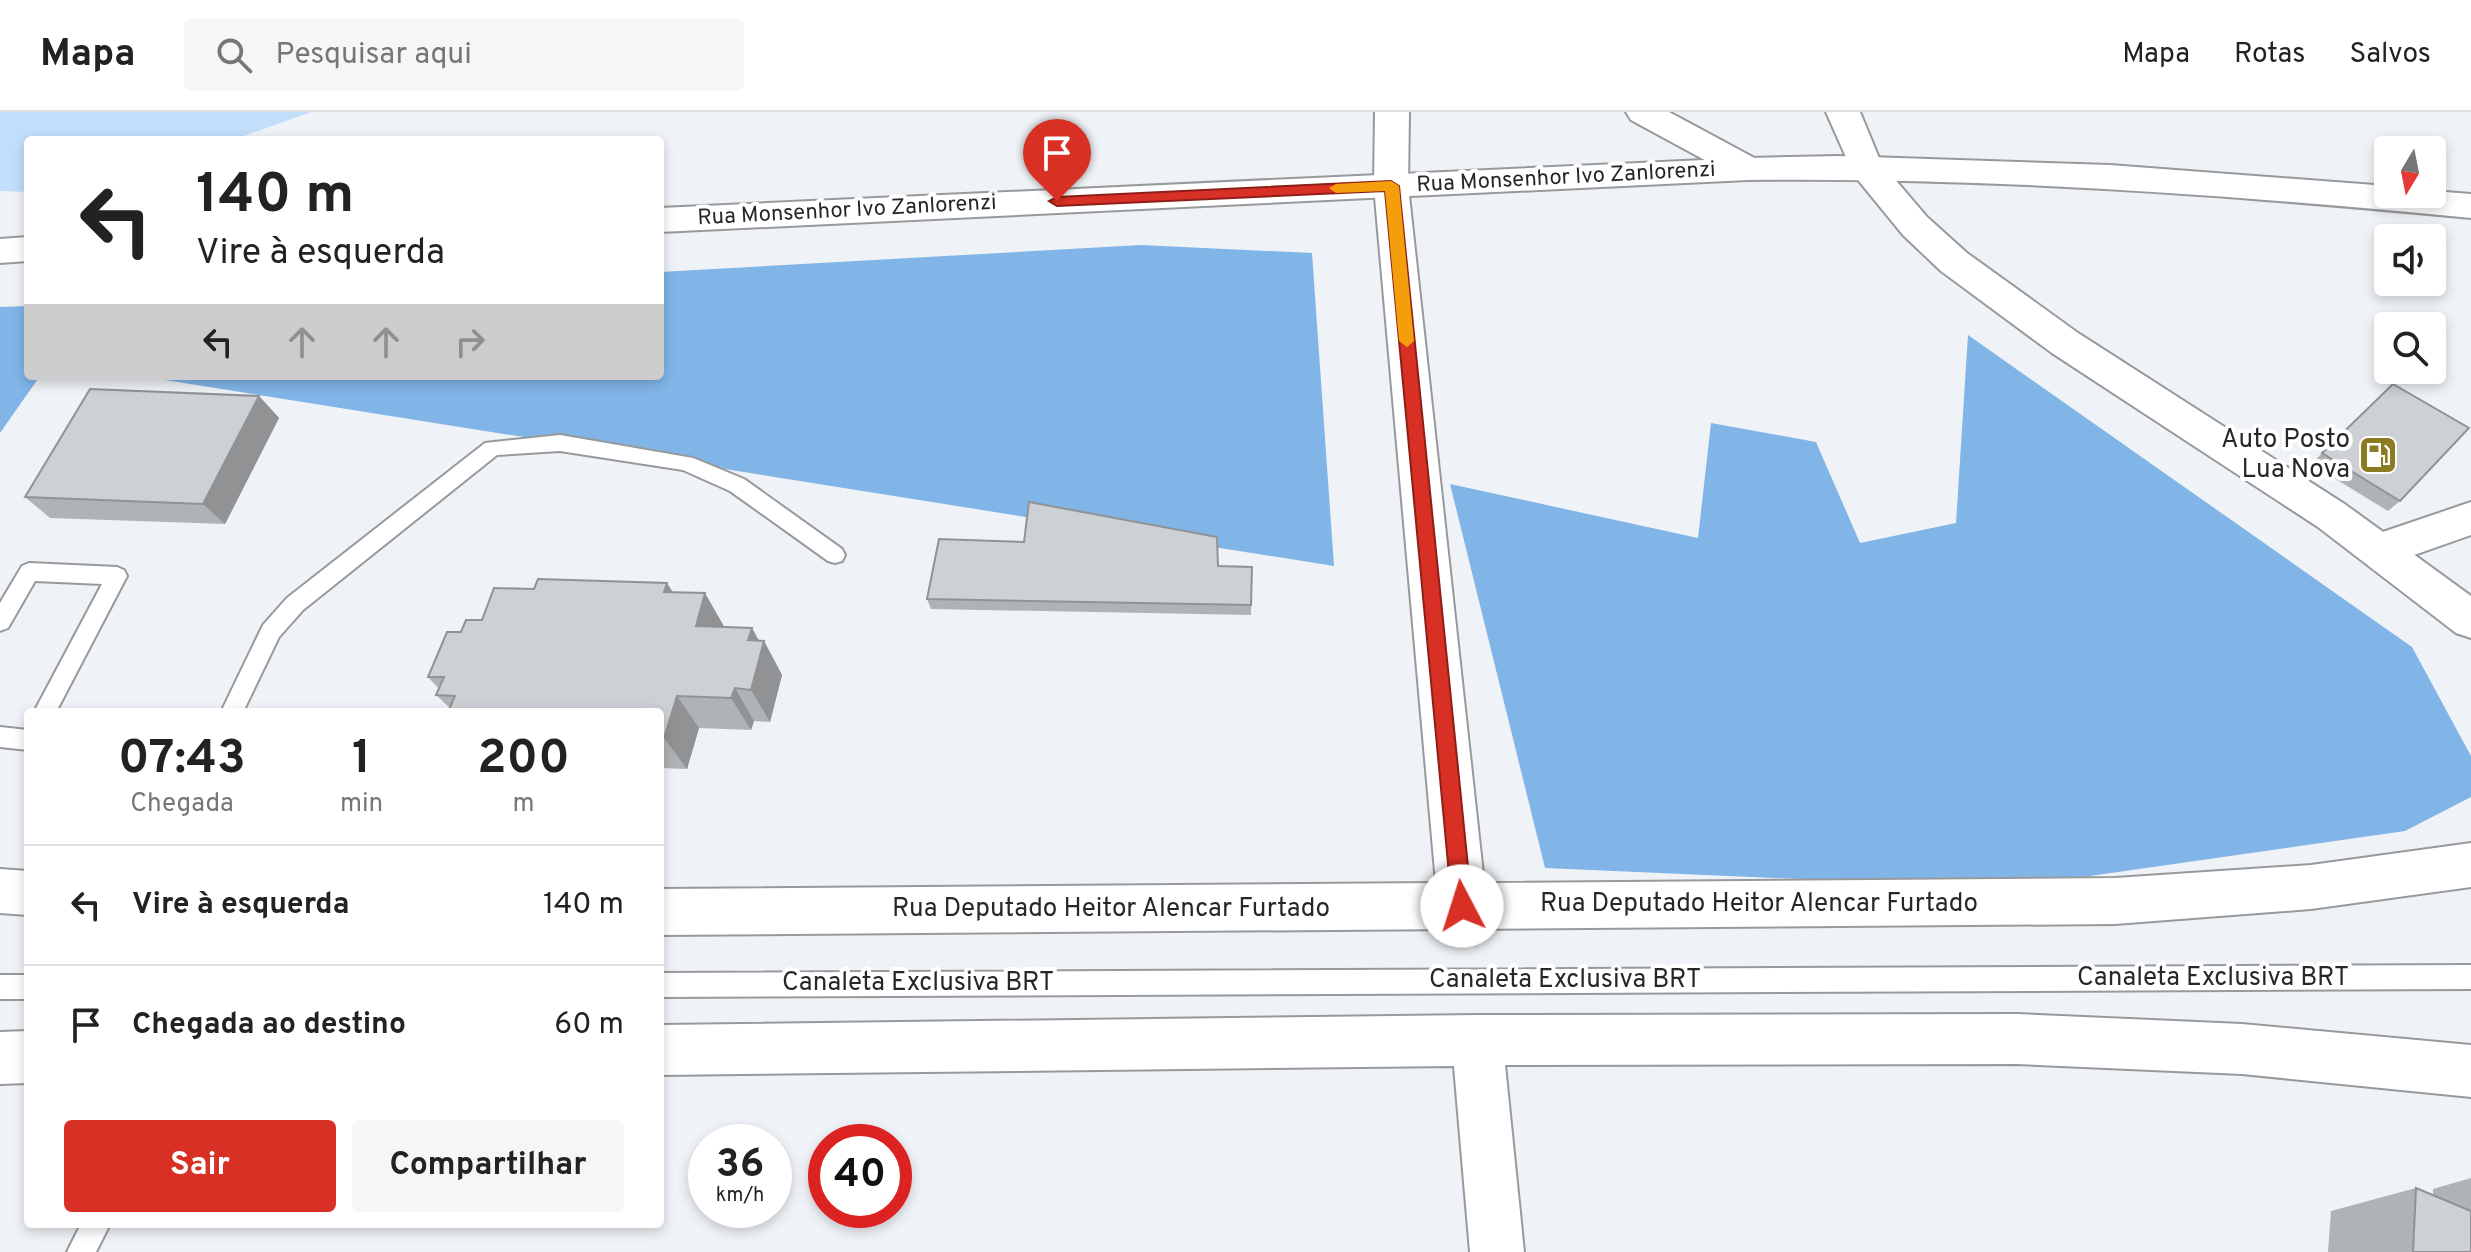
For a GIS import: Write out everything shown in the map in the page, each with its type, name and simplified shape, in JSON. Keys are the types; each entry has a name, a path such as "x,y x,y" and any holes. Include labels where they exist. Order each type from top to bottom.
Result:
{"street":[{"path":"1392,112 1391,186 1462,906"},
{"path":"1643,112 1748,169"},
{"path":"1843,112 1866,167 1915,226 1954,262 2011,306 2380,550 2471,620"},
{"name":"Rua Monsenhor Ivo Zanlorenzi","path":"664,220 1748,169 1866,167 2082,173 2471,206"},
{"path":"0,251 24,249"},
{"path":"2380,550 2471,518"},
{"name":"Rua Deputado Heitor Alencar Furtado","path":"664,912 2115,901 2311,887 2471,865"},
{"path":"0,891 24,893"},
{"path":"664,1050 1477,1040 2017,1039 2256,1050 2471,1071"},
{"path":"1477,1040 1497,1252"},
{"path":"0,1058 24,1057"}],"lane":[{"path":"234,708 271,631 295,604 492,448 560,443 686,463 737,485 835,555"},
{"path":"0,622 29,572 117,576 47,708"},
{"path":"0,737 24,740"},
{"name":"Canaleta Exclusiva BRT","path":"664,985 2471,977"},
{"path":"0,987 24,987"},
{"path":"81,1252 94,1228"}],"shaded area":[{"path":"0,112 311,112 243,136 24,136 24,192 0,191"},
{"path":"1141,245 1312,253 1334,566 165,380 664,380 664,272"},
{"path":"24,306 24,380 37,380 0,433 0,307"},
{"path":"1968,335 2412,647 2471,756 2471,797 2405,831 2006,888 1545,868 1450,484 1698,538 1711,423 1816,442 1860,543 1956,523"}],"building":[{"path":"2393,384 2469,428 2400,501 2322,453"},
{"path":"90,389 259,396 203,504 25,497"},
{"path":"1029,502 1217,537 1218,566 1252,567 1251,605 927,599 939,539 1024,542"},
{"path":"538,579 667,583 664,592 705,593 696,626 752,628 748,640 764,641 751,690 735,688 731,698 677,696 664,738 664,708 450,708 455,696 436,695 444,677 428,677 447,632 461,632 466,620 482,620 494,588 534,589"},
{"path":"2416,1188 2471,1211 2471,1252 2413,1252"}],"slow traffic":[{"path":"1336,188 1391,186 1407,341"}],"place":[{"name":"Auto Posto Lua Nova","path":"2378,455"}],"route":[{"path":"1057,201 1391,186 1462,906"}]}
